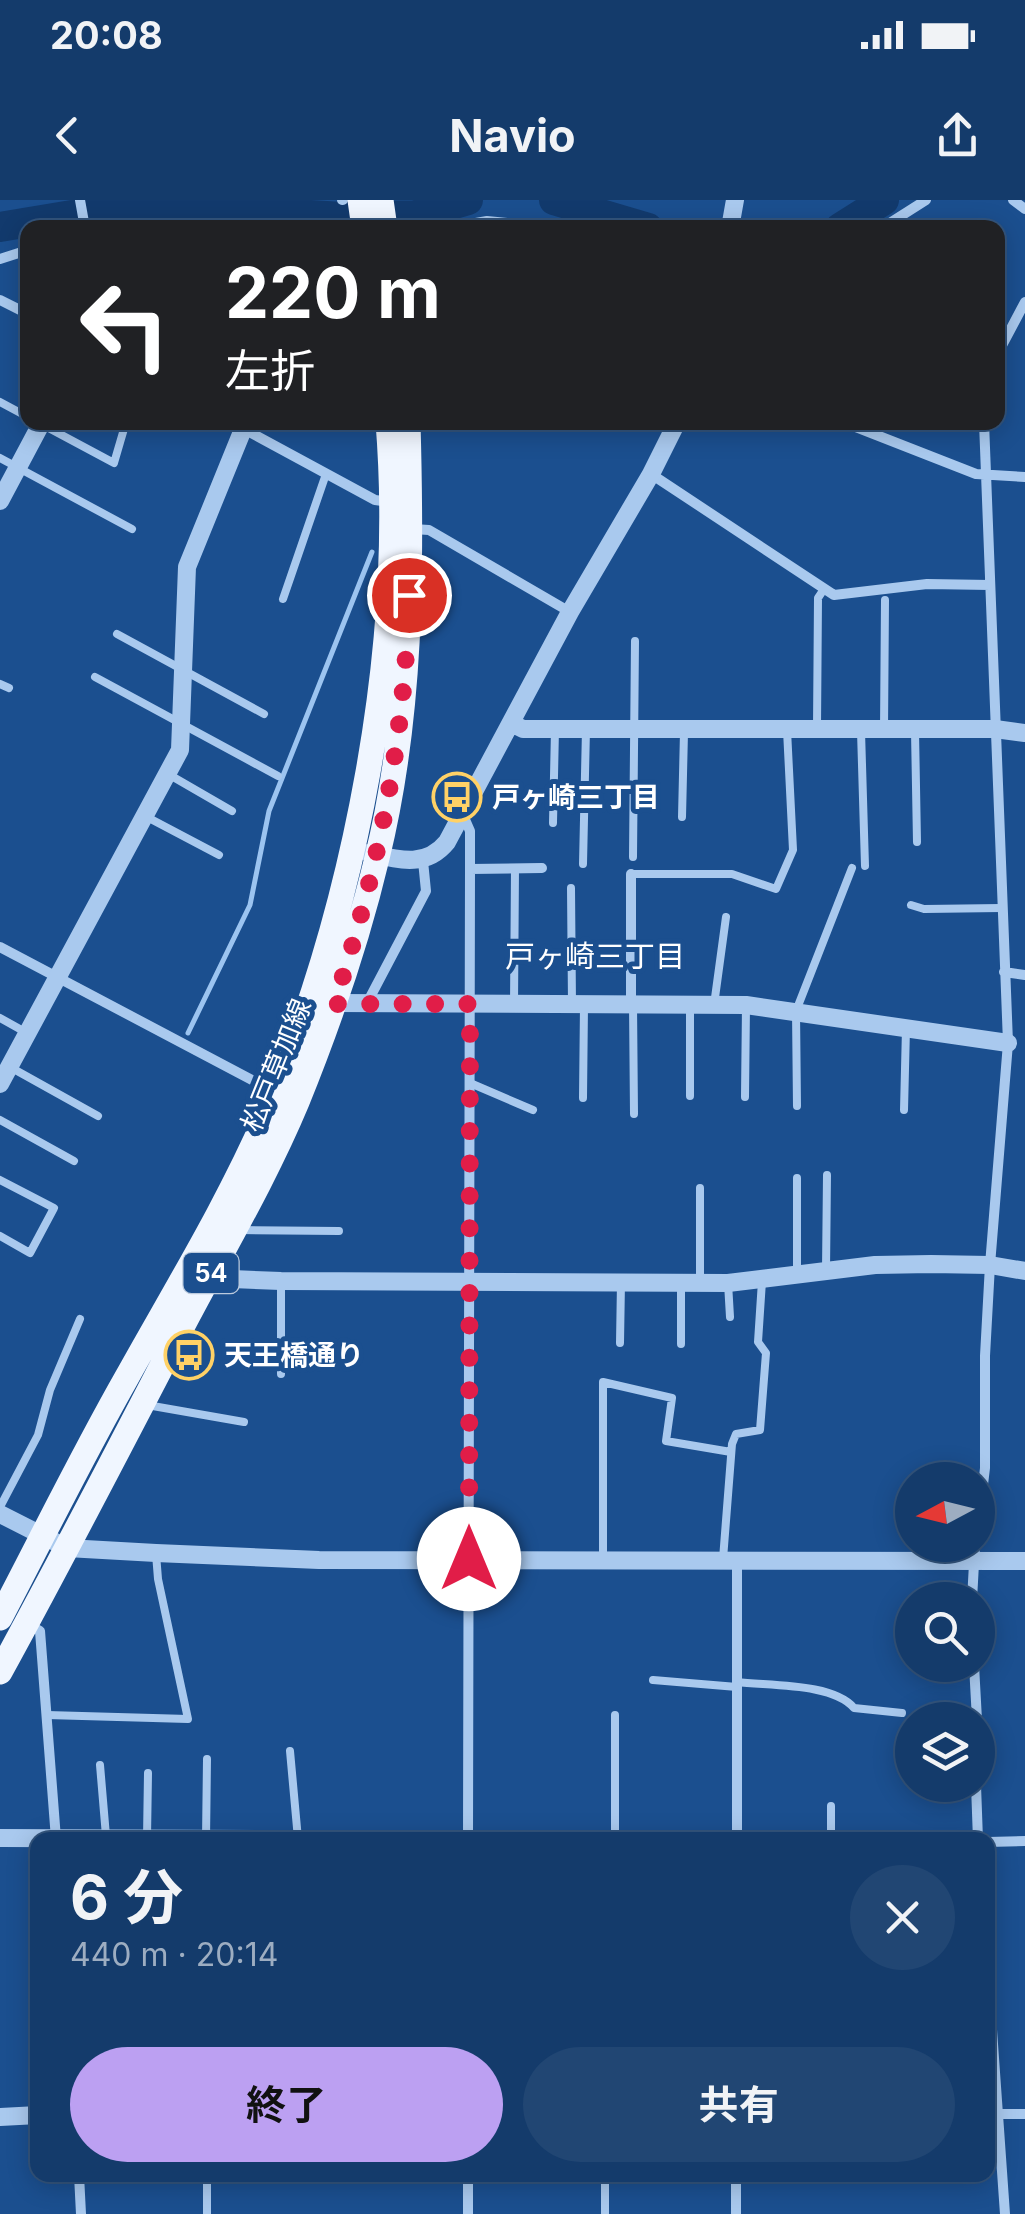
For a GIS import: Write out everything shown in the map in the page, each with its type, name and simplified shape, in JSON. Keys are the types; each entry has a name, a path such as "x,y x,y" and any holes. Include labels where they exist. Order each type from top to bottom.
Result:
{"main road":[{"name":"松戸草加線","path":"0,1618 55,1542 142,1404 233,1230 286,1098 352,849 385,644 392,502 388,430"},
{"name":"松戸草加線","path":"0,1672 27,1623 55,1542 124,1382 286,1098 334,1004 378,855 401,718 411,529 408,430"}],"street":[{"path":"895,220 926,200"},
{"path":"1013,200 1025,208"},
{"path":"1005,339 1025,302"},
{"path":"0,501 37,430"},
{"path":"0,1084 180,750 187,567 238,430"},
{"path":"249,430 375,500 392,502"},
{"path":"352,849 423,860 440,852 673,430"},
{"path":"865,430 986,475 1025,478"},
{"path":"984,430 1008,1043 985,1356 985,1462"},
{"path":"651,474 834,595 927,584 990,585"},
{"path":"411,529 429,530 570,612"},
{"path":"511,723 523,729 554,730 1025,732"},
{"path":"462,814 470,831 468,1832"},
{"path":"366,1005 426,892 423,860"},
{"path":"470,869 542,868"},
{"path":"632,874 632,1004"},
{"path":"0,947 286,1098"},
{"path":"1004,972 1025,975"},
{"path":"334,1004 746,1005 1008,1043"},
{"path":"208,1278 728,1283 875,1265 990,1266 1025,1271"},
{"path":"0,1510 55,1542 156,1553 319,1560 730,1560 895,1555"},
{"path":"995,1556 1025,1561"},
{"path":"730,1560 737,1685 737,1832"},
{"path":"27,1623 40,1631 55,1832"},
{"path":"977,1802 978,1832"},
{"path":"0,1838 30,1839"},
{"path":"995,1842 1025,1841"},
{"path":"995,2087 998,2114 995,2131"},
{"path":"998,2114 1025,2114"},
{"path":"0,2117 30,2115"},
{"path":"995,2144 1005,2214"},
{"path":"79,2182 81,2214"},
{"path":"468,2182 468,2214"},
{"path":"736,2182 736,2214"}],"lane":[{"path":"53,430 114,463 124,430"},
{"path":"0,458 132,529"},
{"path":"283,600 326,474"},
{"path":"817,730 818,598 824,588"},
{"path":"884,600 884,730"},
{"path":"118,634 264,714"},
{"path":"633,858 634,641"},
{"path":"95,677 278,776"},
{"path":"583,864 586,729"},
{"path":"553,823 554,730"},
{"path":"682,817 684,730"},
{"path":"632,874 732,874 776,888 793,850 787,730"},
{"path":"861,730 866,866"},
{"path":"915,730 917,842"},
{"path":"168,774 232,811"},
{"path":"145,816 219,856"},
{"path":"514,868 514,1005"},
{"path":"797,1106 796,1011 852,868"},
{"path":"571,888 582,1098"},
{"path":"911,904 924,909 1001,908"},
{"path":"714,1005 726,916"},
{"path":"632,1004 634,1114"},
{"path":"690,1005 690,1096"},
{"path":"745,1097 746,1005"},
{"path":"0,1018 27,1034"},
{"path":"904,1110 906,1028"},
{"path":"10,1067 98,1116"},
{"path":"470,1083 534,1110"},
{"path":"0,1120 74,1161"},
{"path":"826,1272 827,1175"},
{"path":"797,1276 798,1178"},
{"path":"0,1180 54,1208 30,1253 0,1236"},
{"path":"700,1188 700,1282"},
{"path":"233,1230 339,1230"},
{"path":"280,1374 281,1281"},
{"path":"730,1560 731,1452 736,1434 760,1430 766,1353 758,1342 762,1281"},
{"path":"620,1343 621,1282"},
{"path":"681,1282 681,1344"},
{"path":"728,1283 730,1318"},
{"path":"0,1510 38,1435 50,1390 80,1319"},
{"path":"603,1559 603,1382 672,1398 666,1441 731,1452"},
{"path":"142,1404 244,1422"},
{"path":"47,1715 188,1719 156,1553"},
{"path":"652,1680 826,1691 845,1697 854,1708 895,1712"},
{"path":"615,1715 615,1832"},
{"path":"290,1750 297,1832"},
{"path":"207,1759 214,1832"},
{"path":"100,1765 106,1832"},
{"path":"148,1773 148,1832"},
{"path":"832,1806 832,1832"},
{"path":"207,2182 207,2214"},
{"path":"605,2182 605,2214"}],"waterway":[{"path":"42,220 138,204 342,217 416,215 468,200"},
{"path":"554,200 621,220"},
{"path":"853,220 884,200"},
{"path":"0,227 20,224"},
{"path":"188,1033 250,905 269,811 372,552"}],"place":[{"name":"戸ヶ崎三丁目","path":"457,797"},
{"name":"天王橋通り","path":"189,1355"}],"district":[{"name":"戸ヶ崎三丁目","path":"595,957"}],"route":[{"path":"409,595 401,718 392,782 359,929 334,1004 470,1004 469,1559"}]}
